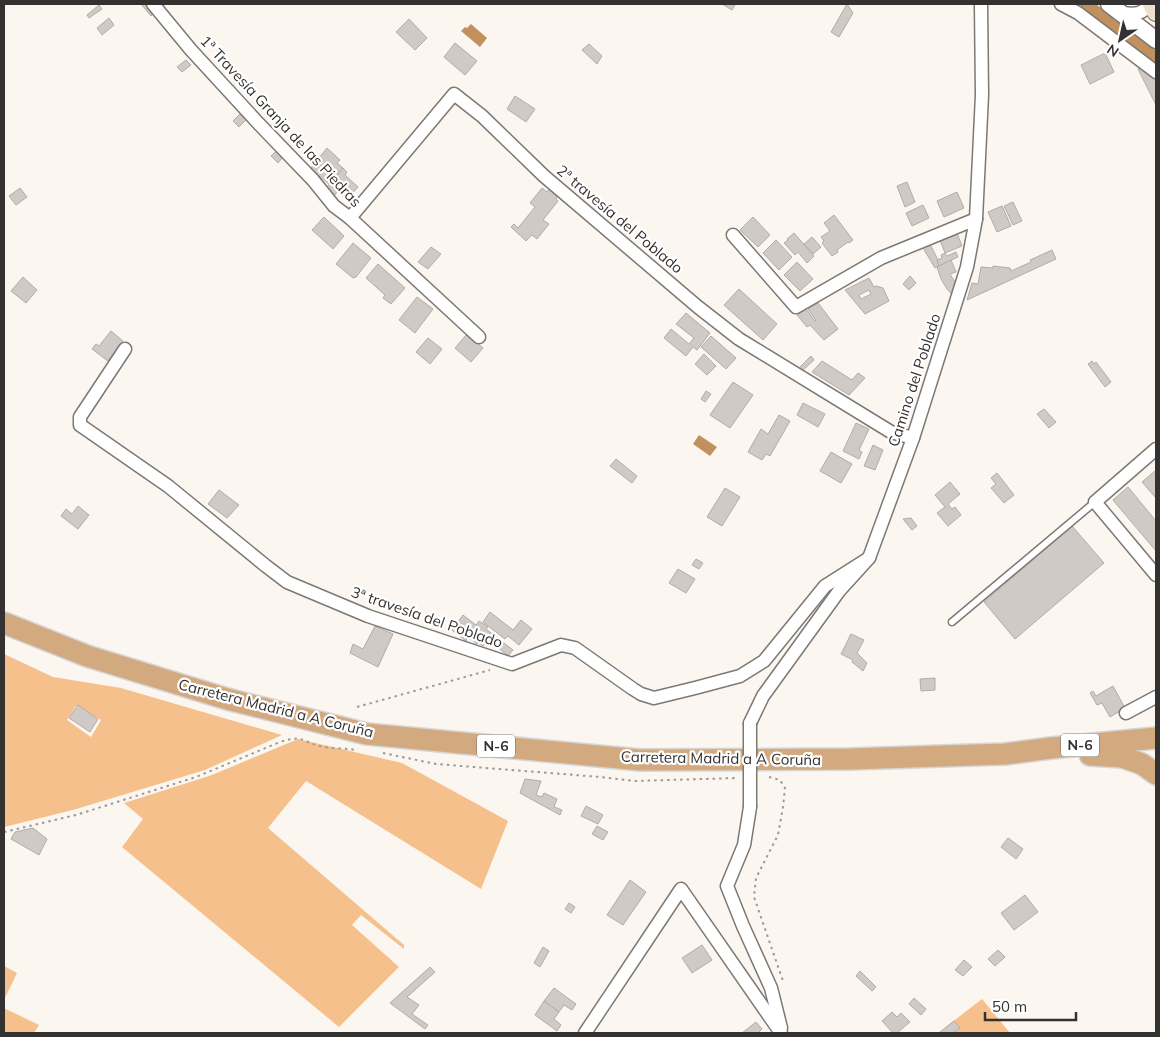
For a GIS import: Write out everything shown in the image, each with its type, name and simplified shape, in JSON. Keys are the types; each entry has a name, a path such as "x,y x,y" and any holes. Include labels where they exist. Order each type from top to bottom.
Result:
{"highway":[{"name":"Carretera Madrid a A Coruña","path":"4,623 87,656 227,699 367,734 640,760 850,759 1005,754 1156,738"},
{"name":"N-6","path":"1005,754 1122,757 1142,764 1156,774"}],"main road":[{"path":"1150,4 1156,12"}],"street":[{"name":"1ª Travesía Granja de las Piedras","path":"153,4 246,110 313,180 334,206 350,218 479,337"},
{"name":"Camino del Poblado","path":"782,1033 772,988 743,926 728,886 744,845 750,807 750,723 763,696 839,591 869,558 913,438 967,267 976,219 982,95 981,4"},
{"path":"1061,4 1078,13 1156,72"},
{"path":"1115,8 1138,15 1150,4"},
{"path":"1115,8 1156,40"},
{"name":"2ª travesía del Poblado","path":"350,218 454,94 482,116 544,176 698,307 739,339 891,432 913,438"},
{"path":"733,235 796,307 881,258 976,219"},
{"name":"3ª travesía del Poblado","path":"125,349 80,417 80,425 168,486 287,582 368,616 512,664 561,645 575,648 632,689 654,698 740,676 764,661 826,586 869,558"},
{"path":"1156,449 1096,502 1156,575"},
{"path":"1126,713 1156,697"},
{"path":"585,1033 681,889 782,1033"}],"lane":[{"path":"952,622 1096,502"}],"path":[{"path":"357,707 512,664"},
{"path":"4,832 76,815 196,777 293,738 302,738 321,746 361,750"},
{"path":"378,753 436,764 634,781 740,778"},
{"path":"767,776 780,780 785,788 783,807 778,834 756,878 754,897 782,975 783,983"}],"shaded area":[{"path":"471,24 487,38 480,47 461,31"},
{"path":"699,435 717,447 710,456 693,444"},
{"path":"4,654 53,677 121,688 282,735 205,770 73,810 4,827","holes":["76,706 101,720 91,737 67,720"]},
{"path":"298,739 402,763 508,821 481,889 306,781 268,828 404,945 404,949 361,915 352,925 399,967 339,1027 122,847 143,819 124,803 212,775"},
{"path":"4,966 17,973 4,1000"},
{"path":"982,999 1010,1033 938,1033"},
{"path":"4,1008 39,1025 34,1033 4,1033"}],"building":[{"path":"141,4 152,4 157,10 151,16"},
{"path":"722,4 733,4 735,5 732,10"},
{"path":"847,4 853,13 839,37 831,32"},
{"path":"99,5 102,9 89,18 87,15"},
{"path":"109,18 114,25 102,35 97,28"},
{"path":"409,19 427,38 415,50 396,32"},
{"path":"455,43 477,61 465,75 444,57"},
{"path":"589,44 602,56 597,64 582,50"},
{"path":"1105,53 1114,72 1090,84 1081,65"},
{"path":"186,60 191,65 182,72 177,67"},
{"path":"1141,65 1156,77 1156,105 1138,69"},
{"path":"515,96 535,109 526,122 507,109"},
{"path":"240,114 246,120 239,127 233,121"},
{"path":"327,148 340,160 337,163 343,168 329,184 310,169"},
{"path":"277,150 283,157 278,163 271,156"},
{"path":"343,168 347,172 345,175 358,187 350,196 347,194 344,197 337,192 334,196 326,188"},
{"path":"907,182 915,202 905,207 897,186"},
{"path":"20,188 27,197 16,205 9,196"},
{"path":"542,188 547,192 550,188 558,195 556,199 558,201 543,220 549,224 537,239 532,235 526,241 511,227 514,224 518,228 535,207 530,203"},
{"path":"957,192 964,208 944,217 937,201"},
{"path":"1013,202 1022,221 1013,225 1004,206"},
{"path":"923,205 929,218 912,226 906,213"},
{"path":"1002,206 1011,226 997,232 988,212"},
{"path":"834,215 853,240 837,250 838,252 832,256 822,243 824,241 821,237 830,231 824,223"},
{"path":"324,217 344,236 333,249 312,230"},
{"path":"753,217 770,235 758,247 740,230"},
{"path":"794,233 814,256 807,263 798,252 795,255 784,243"},
{"path":"957,233 962,246 945,253 940,240"},
{"path":"812,237 821,247 813,254 804,244"},
{"path":"776,240 792,257 779,270 763,253"},
{"path":"353,243 371,258 356,277 353,278 336,264"},
{"path":"930,244 938,260 939,266 935,268 923,248"},
{"path":"431,247 441,254 428,269 418,262"},
{"path":"1052,250 1056,259 967,300 972,283 978,284 981,267 1010,268 1011,271"},
{"path":"956,252 958,257 939,266 937,260 942,258 941,255 945,253 947,256"},
{"path":"951,260 956,272 950,274 958,284 955,298 941,279 937,267"},
{"path":"797,262 813,279 800,291 784,275"},
{"path":"378,264 405,288 391,304 383,298 385,295 366,278"},
{"path":"910,276 916,283 909,290 903,284"},
{"path":"23,277 37,290 26,303 11,291"},
{"path":"869,278 874,287 883,288 889,301 865,314 845,290","holes":["869,290 871,294 861,299 859,295"]},
{"path":"739,289 777,324 763,340 724,305"},
{"path":"417,297 433,309 415,333 399,320"},
{"path":"818,303 838,329 824,340 810,325 807,327 797,315 806,309 815,321 808,309"},
{"path":"686,313 710,333 697,350 693,347 686,356 664,338 671,329 689,344 694,338 676,324"},
{"path":"111,331 123,341 108,361 92,349 96,344 99,346"},
{"path":"467,334 483,348 471,362 455,348"},
{"path":"711,336 736,358 726,369 701,347"},
{"path":"428,338 442,349 430,364 416,352"},
{"path":"704,354 716,366 707,375 695,364"},
{"path":"811,356 814,360 802,371 798,369"},
{"path":"822,361 852,380 858,373 865,378 849,395 812,372"},
{"path":"1092,361 1094,364 1096,362 1111,382 1105,387 1088,364"},
{"path":"733,382 753,395 730,428 710,415"},
{"path":"706,391 711,394 705,402 701,399"},
{"path":"803,403 825,414 818,427 797,415"},
{"path":"1044,409 1056,422 1049,428 1037,414"},
{"path":"779,415 790,421 770,456 766,454 762,460 748,452 761,429 768,434"},
{"path":"856,423 869,429 859,450 862,452 859,459 843,451"},
{"path":"873,445 883,450 875,470 864,466"},
{"path":"831,452 852,464 841,483 820,471"},
{"path":"616,459 637,476 632,483 610,466"},
{"path":"1156,470 1156,496 1155,497 1142,482"},
{"path":"997,473 1014,495 1004,503 991,488 996,484 991,478"},
{"path":"950,482 960,494 948,504 952,509 955,507 961,515 948,526 937,513 945,507 935,495"},
{"path":"1128,487 1156,521 1156,551 1113,500"},
{"path":"725,488 740,497 722,526 707,517"},
{"path":"219,490 239,505 227,518 208,504"},
{"path":"78,506 89,515 78,529 61,516 66,509 72,514"},
{"path":"911,518 917,526 912,530 903,519"},
{"path":"1072,526 1104,563 1015,639 984,602"},
{"path":"696,559 703,563 699,569 692,565"},
{"path":"678,569 695,579 686,593 669,583"},
{"path":"490,612 513,630 521,620 532,629 519,645 508,636 505,639 483,622"},
{"path":"463,615 476,625 479,621 488,627 486,629 513,650 508,656 488,639 483,646 468,637 466,641 452,630"},
{"path":"375,626 393,634 378,667 350,653 353,644 363,649"},
{"path":"851,634 864,640 857,653 867,663 863,671 852,662 853,660 841,654"},
{"path":"935,678 935,690 921,691 920,679"},
{"path":"1113,686 1125,708 1110,717 1102,703 1097,705 1090,693 1093,691 1096,696"},
{"path":"78,705 98,719 90,732 69,718"},
{"path":"525,779 541,781 536,795 542,797 544,793 557,799 554,807 562,810 560,815 520,793"},
{"path":"586,806 603,815 598,824 581,816"},
{"path":"597,826 608,832 603,840 592,834"},
{"path":"33,828 47,839 39,855 11,839 15,832"},
{"path":"1008,838 1023,849 1016,859 1001,847"},
{"path":"630,880 646,892 623,925 607,915"},
{"path":"1025,895 1038,912 1014,930 1001,913"},
{"path":"569,903 575,907 571,913 565,909"},
{"path":"702,945 712,960 692,973 682,958"},
{"path":"543,947 549,951 540,967 534,963"},
{"path":"998,950 1005,957 995,966 988,959"},
{"path":"964,960 972,967 963,976 955,970"},
{"path":"430,967 435,972 407,997 419,1005 412,1014 428,1025 425,1029 390,1003"},
{"path":"860,971 876,987 872,991 856,976"},
{"path":"554,988 576,1004 572,1010 564,1005 559,1012 544,1001"},
{"path":"914,998 926,1009 921,1015 909,1004"},
{"path":"544,1001 559,1012 554,1019 561,1025 557,1031 535,1015"},
{"path":"892,1012 897,1017 901,1013 910,1022 897,1033 893,1033 882,1021"},
{"path":"954,1021 960,1028 953,1033 939,1033"},
{"path":"756,1022 762,1029 758,1033 742,1033"}],"waterway":[{"path":"1086,4 1156,58"}]}
